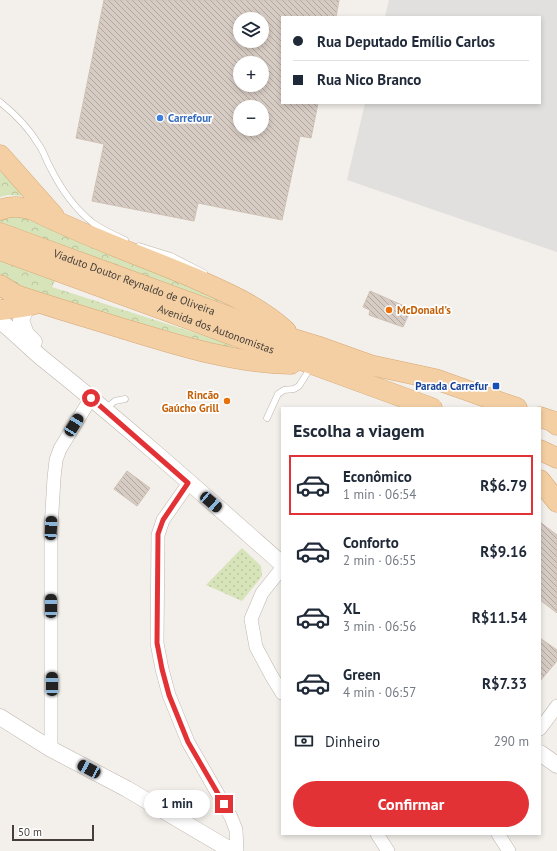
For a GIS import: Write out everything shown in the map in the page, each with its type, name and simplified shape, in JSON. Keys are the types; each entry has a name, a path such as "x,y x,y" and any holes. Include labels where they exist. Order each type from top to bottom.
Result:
{"main road":[{"path":"0,155 60,223"},
{"path":"0,167 8,170 19,178"},
{"path":"0,210 9,206 21,206 33,210 116,247 164,265 242,300 278,324 293,338"},
{"name":"Viaduto Doutor Reynaldo de Oliveira","path":"0,233 265,339"},
{"name":"Avenida dos Autonomistas","path":"0,250 265,339 313,364 396,398 428,407"},
{"path":"0,285 33,304 219,356 276,364 313,364"},
{"path":"0,310 33,304"},
{"name":"Avenida dos Autonomistas","path":"265,339 293,338 370,365 435,379 514,407"},
{"path":"541,417 552,421 557,425"},
{"path":"541,450 557,458"},
{"path":"541,481 557,502"}],"street":[{"path":"33,304 21,320 26,334 50,358 60,372"},
{"path":"7,329 105,409 281,563"},
{"path":"51,749 51,528 56,460 60,449 91,398"},
{"path":"188,483 163,520 158,534 157,643 169,695 188,742 231,817 236,830 237,851"},
{"path":"281,569 262,593 251,619 256,647 270,675 281,691"},
{"path":"541,727 557,706"},
{"path":"0,717 51,749 126,789 232,851"},
{"path":"541,754 557,765"},
{"path":"378,835 388,851"},
{"path":"499,835 509,851"}],"lane":[{"path":"0,102 26,126 40,145 50,167 62,187 76,206 93,222 112,234 137,245 172,256 195,267 213,278 232,295"},
{"path":"267,418 278,394 284,390 294,389 299,386 313,364"},
{"path":"105,409 115,402 125,399"}],"green space":[{"path":"0,171 24,196 8,195 0,197"},
{"path":"12,209 230,305 67,254 52,287 233,345 232,349 20,290 0,276 0,212"},
{"path":"242,548 261,566 262,576 242,601 206,585"}],"shaded area":[{"path":"389,0 557,0 557,252 347,180 365,104 541,104 541,16 385,16"}],"building":[{"name":"Carrefour","path":"104,0 339,0 336,16 281,16 281,104 318,104 311,138 300,136 282,220 198,203 194,221 92,201 104,144 76,138"},
{"name":"McDonald's","path":"370,291 411,309 403,327 369,315 370,310 363,307"},
{"path":"127,471 150,488 137,506 114,489"},
{"path":"541,523 557,535 557,613 541,601"},
{"path":"541,639 557,650 557,661 541,680"}],"place":[{"name":"Carrefour","path":"160,118"},
{"name":"McDonald's","path":"389,310"},
{"name":"Parada Carrefur","path":"496,386"},
{"name":"Rincão Gaúcho Grill","path":"227,401"}],"route":[{"path":"91,398 188,483 163,520 158,534 157,643 169,695 188,742 224,804"}]}
